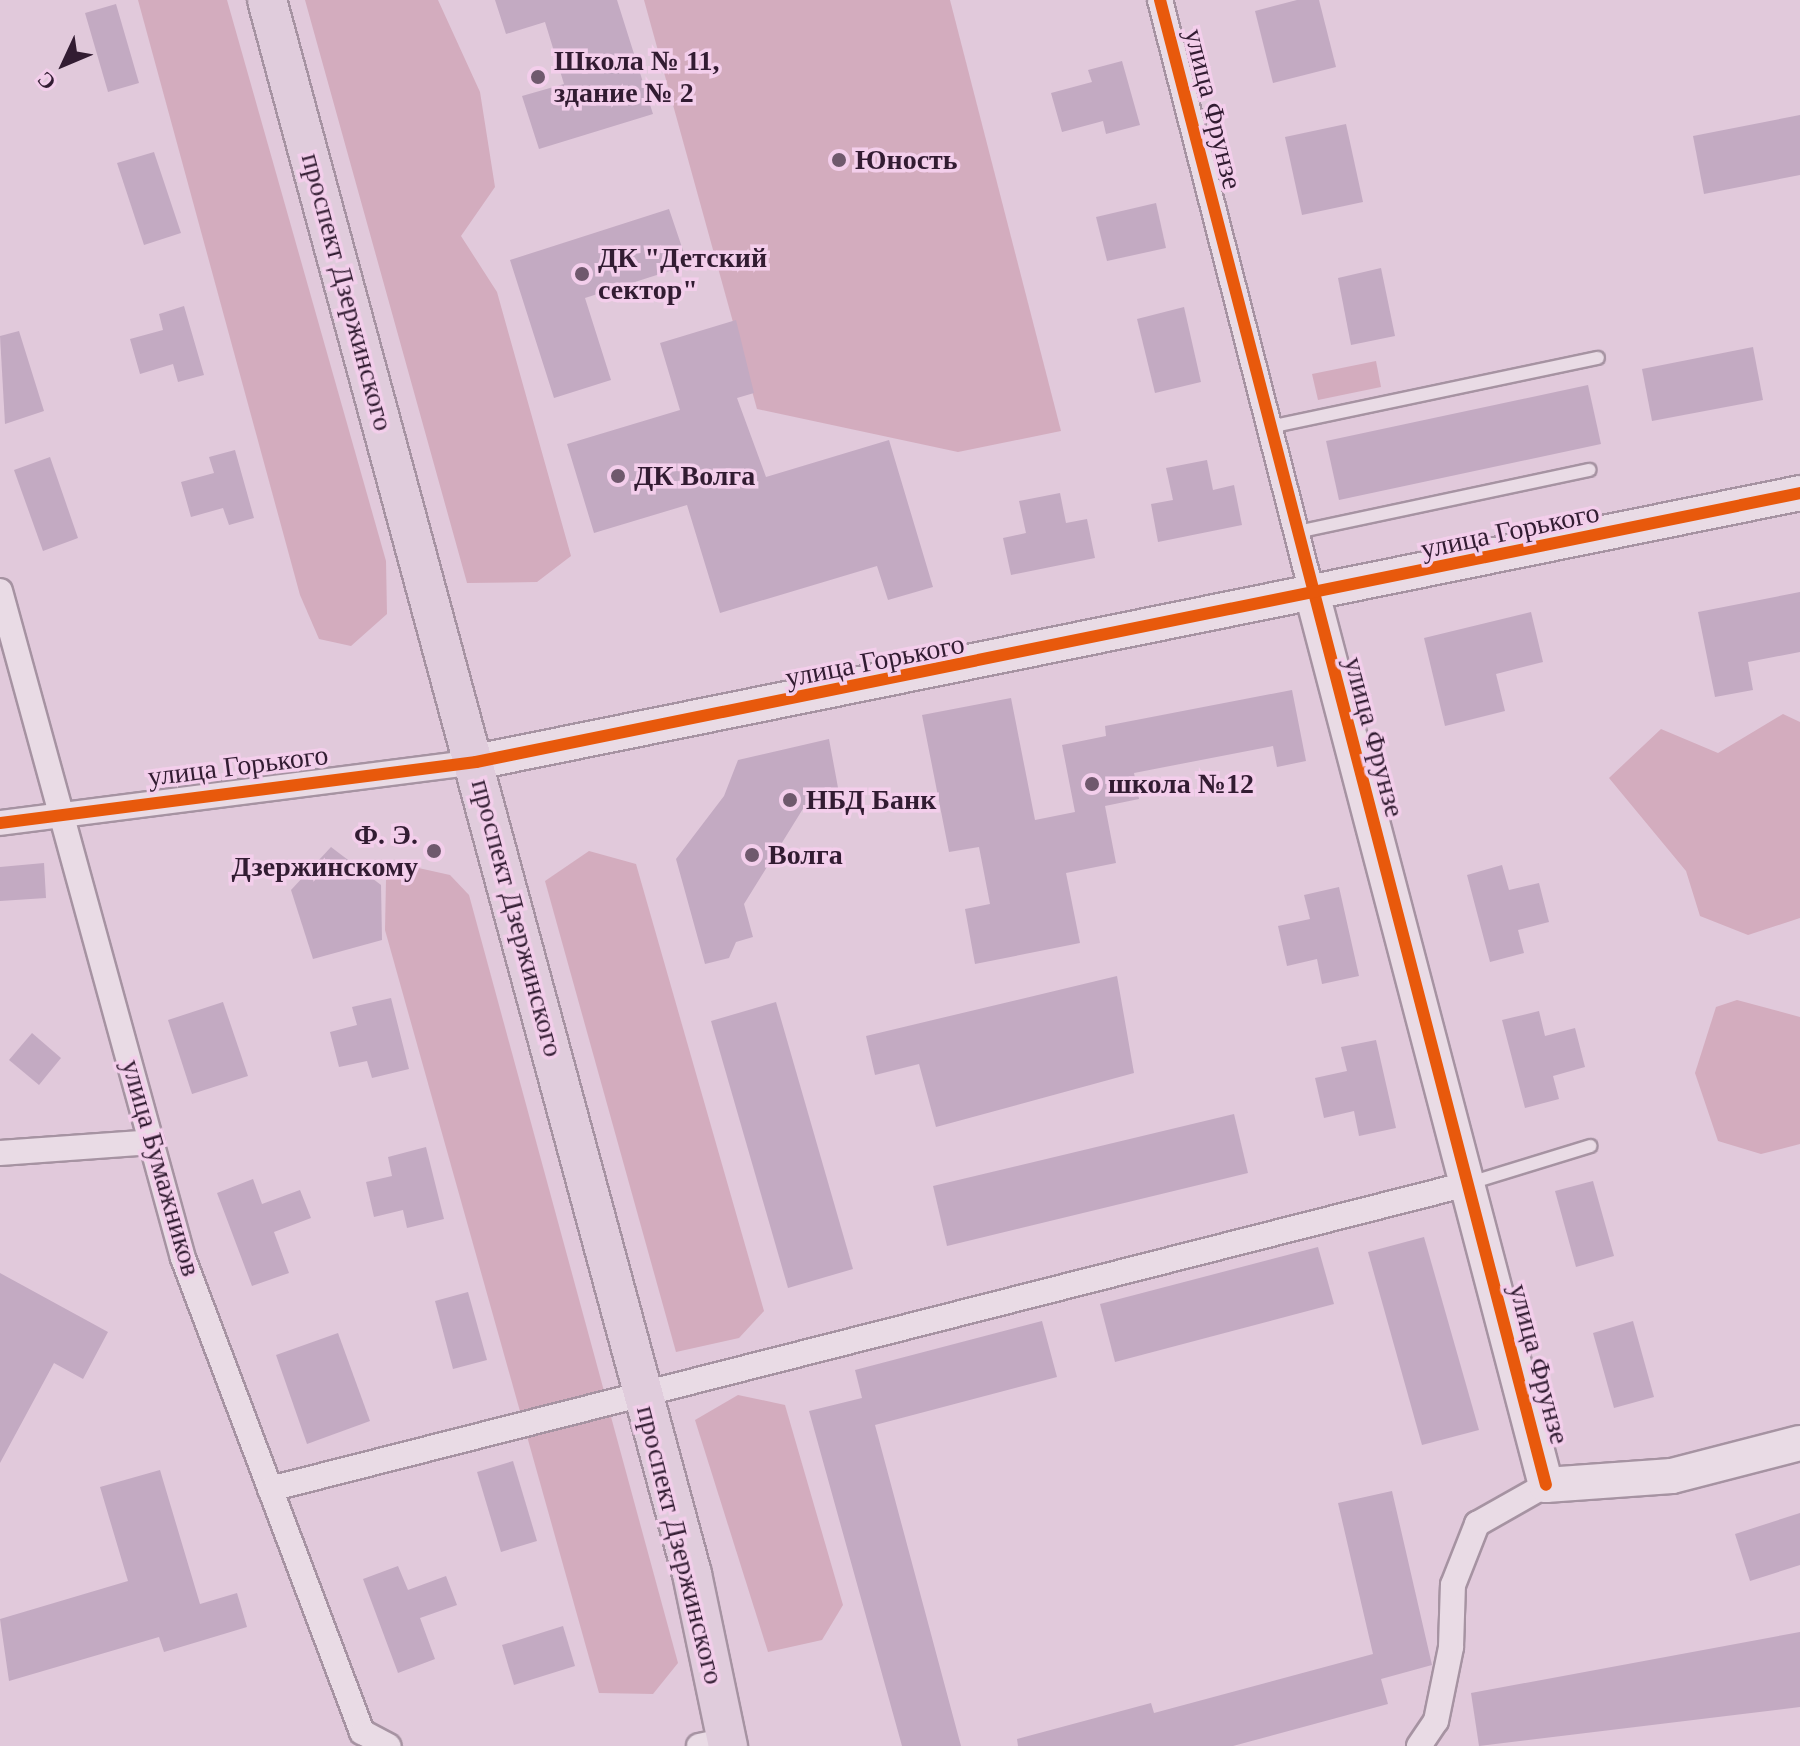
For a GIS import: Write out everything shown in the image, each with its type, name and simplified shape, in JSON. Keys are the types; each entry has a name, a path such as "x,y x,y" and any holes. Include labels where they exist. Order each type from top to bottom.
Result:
{"main road":[{"name":"проспект Дзержинского","path":"267,0 476,762 642,1393 718,1744"}],"street":[{"name":"улица Фрунзе","path":"1160,0 1546,1485"},
{"name":"улица Горького","path":"0,823 476,762 1313,597 1800,493"},
{"name":"улица Бумажников","path":"0,591 66,814 183,1258 362,1732 388,1746"},
{"path":"0,1153 152,1142"},
{"path":"270,1489 1467,1184"},
{"path":"1419,1746 1436,1721 1451,1647 1453,1585 1477,1524 1546,1485 1672,1476 1800,1443"}],"lane":[{"path":"1270,427 1598,358"},
{"path":"1297,532 1589,470"},
{"path":"1467,1184 1590,1146"}],"shaded area":[{"path":"138,0 227,0 386,561 387,614 351,646 319,639 300,595"},
{"path":"305,0 438,0 480,92 495,187 461,236 497,292 571,556 537,582 467,583"},
{"name":"Юность","path":"644,0 950,0 1061,431 958,452 757,409"},
{"path":"1376,361 1381,387 1318,400 1312,374"},
{"path":"1783,714 1800,722 1800,918 1748,935 1700,916 1686,871 1609,778 1661,729 1718,753"},
{"path":"589,851 636,864 764,1311 739,1338 676,1352 545,881"},
{"path":"414,867 450,875 469,895 678,1663 653,1694 599,1693 385,930 386,880"},
{"path":"1737,1000 1800,1017 1800,1144 1761,1154 1718,1141 1695,1073 1716,1007"},
{"path":"738,1395 785,1405 843,1605 822,1640 768,1652 695,1420"}],"building":[{"path":"495,0 617,0 653,114 539,149 522,96 564,84 545,22 506,34"},
{"path":"1297,0 1319,0 1336,67 1273,83 1255,11"},
{"path":"116,4 139,83 108,92 85,13"},
{"path":"1122,61 1140,125 1106,134 1103,121 1062,132 1051,93 1092,82 1088,70"},
{"path":"1800,115 1800,175 1704,194 1693,136"},
{"path":"1346,124 1363,202 1302,215 1285,137"},
{"path":"154,152 181,233 144,245 117,163"},
{"path":"1156,203 1166,248 1107,261 1096,217"},
{"path":"669,209 688,265 585,298 611,380 554,398 510,260"},
{"path":"1381,268 1395,336 1351,345 1338,278"},
{"path":"184,306 204,375 178,382 173,364 140,374 130,339 163,330 159,314"},
{"path":"1184,307 1201,382 1155,393 1137,319"},
{"path":"736,320 754,393 737,398 766,477 889,440 933,587 888,600 877,566 720,613 687,505 594,533 567,444 680,410 660,343"},
{"path":"19,331 44,411 5,424 0,336"},
{"path":"1753,347 1763,400 1652,421 1642,369"},
{"path":"1588,385 1601,444 1339,500 1326,441"},
{"path":"235,450 254,518 229,525 223,508 191,517 181,482 214,473 209,457"},
{"path":"50,457 78,538 43,551 14,470"},
{"path":"1207,460 1213,490 1234,485 1242,525 1158,542 1151,504 1173,500 1166,468"},
{"path":"1060,493 1066,523 1087,519 1095,558 1011,575 1003,538 1026,533 1019,501"},
{"path":"1800,592 1800,652 1748,662 1753,690 1715,697 1698,612"},
{"path":"1531,612 1543,662 1496,674 1505,711 1445,726 1424,638"},
{"path":"1292,690 1306,761 1277,767 1273,746 1134,773 1139,799 1105,806 1116,863 1066,873 1080,943 975,964 965,909 990,904 979,847 949,852 922,715 1011,698 1035,820 1075,812 1062,745 1106,736 1105,726"},
{"path":"829,739 839,793 809,799 744,904 753,937 736,942 729,958 705,964 676,859 724,796 738,760"},
{"path":"331,847 381,885 382,940 313,959 291,890"},
{"path":"44,863 46,898 0,901 0,867"},
{"path":"1502,865 1509,890 1539,883 1549,922 1518,930 1524,953 1490,962 1467,875"},
{"path":"1339,887 1359,976 1322,984 1317,959 1287,966 1278,926 1310,919 1304,895"},
{"path":"1117,976 1134,1073 936,1127 919,1064 875,1075 866,1036"},
{"path":"391,998 409,1069 372,1078 367,1061 339,1067 330,1032 357,1025 352,1007"},
{"path":"223,1002 248,1076 192,1094 168,1020"},
{"path":"776,1002 853,1269 788,1288 711,1021"},
{"path":"1539,1011 1545,1036 1575,1028 1585,1067 1553,1076 1559,1099 1525,1108 1502,1020"},
{"path":"32,1033 61,1058 39,1085 9,1060"},
{"path":"1376,1040 1396,1128 1359,1136 1354,1111 1324,1118 1315,1078 1347,1071 1341,1047"},
{"path":"1234,1114 1248,1173 947,1246 933,1186"},
{"path":"426,1147 444,1219 407,1228 403,1210 374,1217 366,1182 392,1176 388,1157"},
{"path":"253,1179 262,1204 300,1190 311,1218 274,1232 289,1273 252,1286 217,1193"},
{"path":"1593,1181 1614,1256 1576,1267 1555,1191"},
{"path":"1424,1237 1479,1430 1422,1445 1368,1252"},
{"path":"1318,1247 1334,1304 1115,1362 1100,1304"},
{"path":"0,1273 108,1332 83,1379 54,1363 0,1463"},
{"path":"468,1292 487,1360 453,1369 435,1301"},
{"path":"1042,1321 1057,1377 875,1425 961,1746 902,1746 809,1411 862,1398 855,1370"},
{"path":"1633,1321 1654,1397 1614,1408 1593,1333"},
{"path":"338,1333 370,1421 307,1444 276,1355"},
{"path":"513,1461 537,1541 501,1552 477,1472"},
{"path":"160,1470 200,1604 237,1593 247,1627 164,1652 159,1637 9,1681 0,1619 128,1581 100,1487"},
{"path":"1392,1491 1432,1665 1381,1679 1388,1704 1233,1746 1018,1746 1017,1739 1151,1703 1154,1713 1373,1654 1338,1503"},
{"path":"1800,1513 1800,1565 1750,1581 1735,1534"},
{"path":"398,1566 408,1590 446,1576 457,1605 420,1618 435,1659 398,1673 363,1579"},
{"path":"563,1626 575,1666 514,1685 502,1645"},
{"path":"1800,1632 1800,1707 1479,1746 1471,1693"}],"cycle path":[{"path":"1160,0 1546,1485"},
{"path":"0,823 476,762 1800,493"}],"place":[{"name":"Школа № 11, здание № 2","path":"538,77"},
{"name":"Юность","path":"839,160"},
{"name":"ДК \"Детский сектор\"","path":"582,274"},
{"name":"ДК Волга","path":"618,476"},
{"name":"школа №12","path":"1092,784"},
{"name":"НБД Банк","path":"790,800"},
{"name":"Ф. Э. Дзержинскому","path":"434,851"},
{"name":"Волга","path":"752,855"}]}
